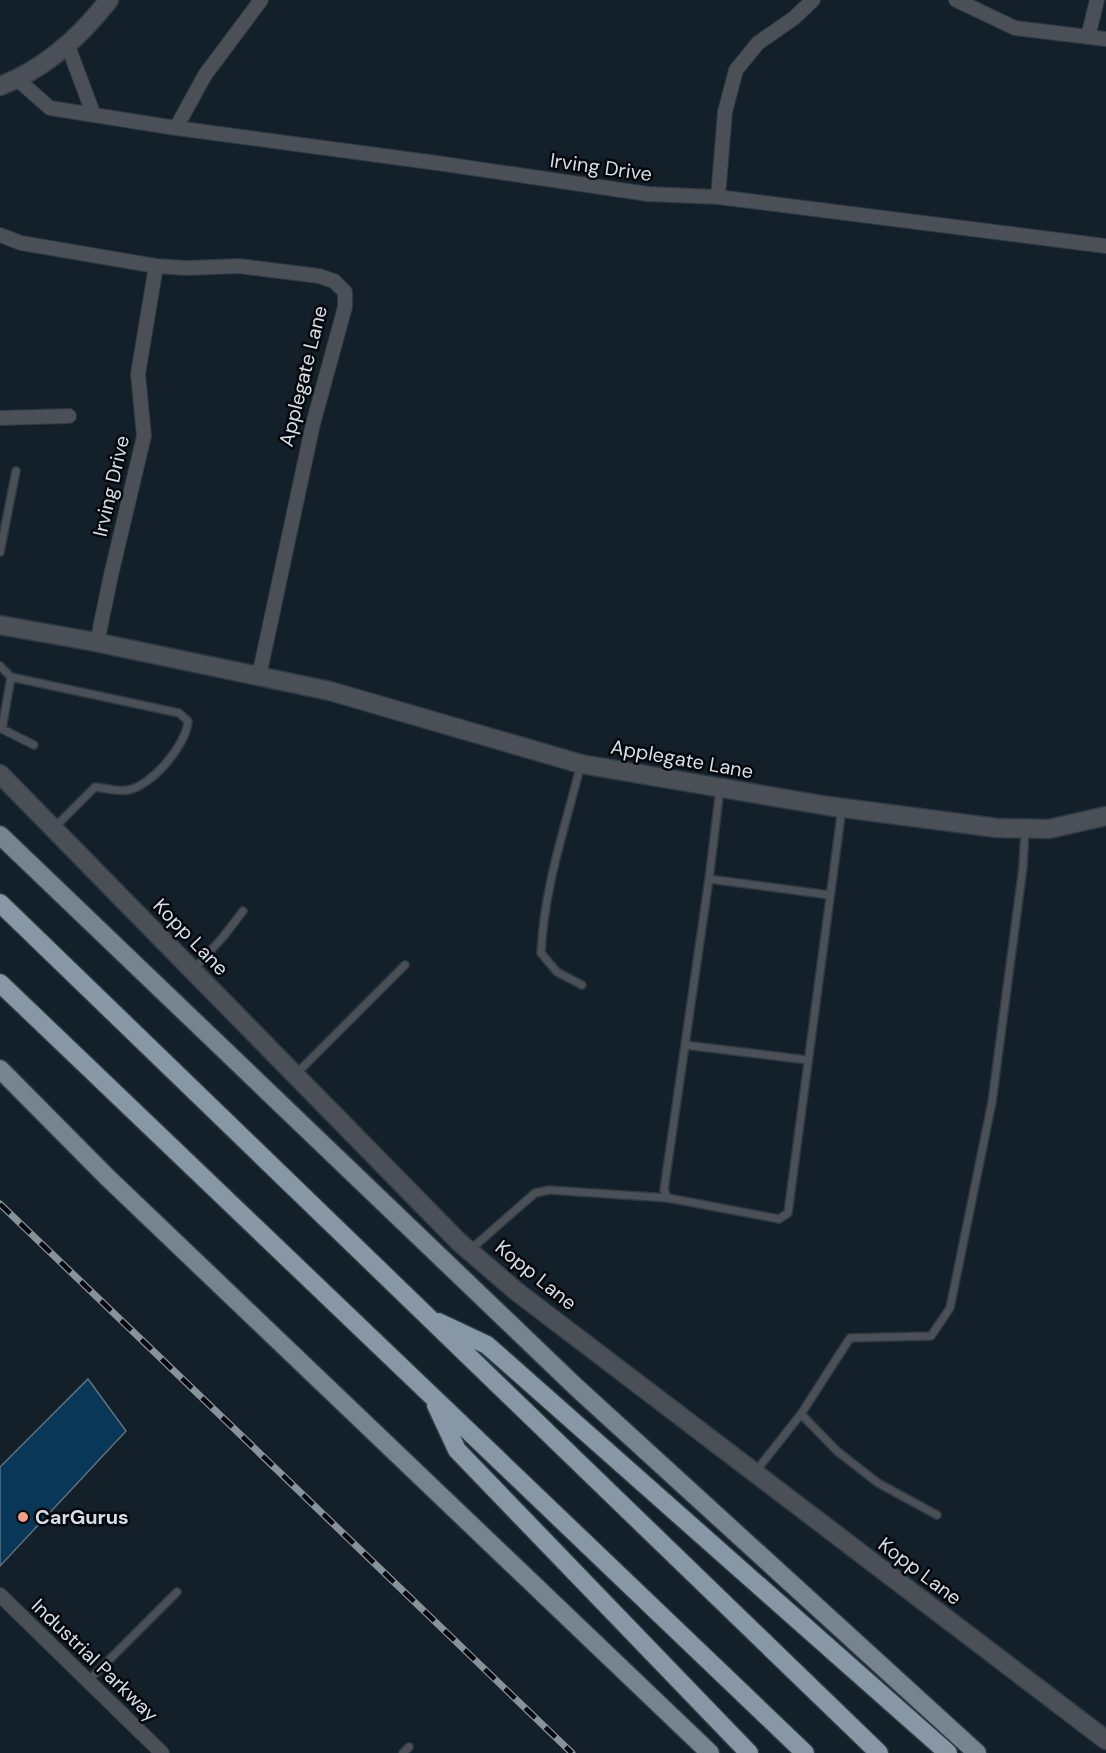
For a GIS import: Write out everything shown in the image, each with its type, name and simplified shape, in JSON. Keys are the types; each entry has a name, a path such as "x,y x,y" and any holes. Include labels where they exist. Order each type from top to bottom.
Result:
{"highway":[{"path":"0,903 879,1753"},
{"path":"0,983 805,1753"},
{"path":"425,1316 488,1345 948,1753"},
{"path":"431,1396 457,1450 748,1753"}],"main road":[{"path":"0,835 576,1387 977,1753"},
{"path":"0,1069 107,1177 710,1753"}],"street":[{"path":"0,86 18,79 68,46 109,0"},
{"path":"176,128 205,75 261,0"},
{"path":"718,197 725,112 736,70 758,43 794,18 813,0"},
{"path":"956,0 1015,28 1106,39"},
{"path":"1088,37 1097,0"},
{"path":"68,46 93,113"},
{"name":"Irving Drive","path":"18,79 50,108 93,113 176,128 648,194 718,197 1106,246"},
{"name":"Applegate Lane","path":"0,235 21,243 156,266 187,268 239,266 319,276 334,280 345,292 345,307 314,424 259,676"},
{"name":"Irving Drive","path":"97,643 144,436 138,374 156,266"},
{"path":"0,418 69,416"},
{"name":"Applegate Lane","path":"0,625 330,691 581,764 842,808 997,828 1049,829 1106,816"},
{"name":"Kopp Lane","path":"0,774 294,1076 469,1251 516,1291 1106,1740"},
{"name":"Industrial Parkway","path":"0,1595 162,1753"}],"lane":[{"path":"0,552 16,471"},
{"path":"0,666 11,677 179,712 188,721 187,731 161,770 144,784 127,790 95,787 53,829"},
{"path":"11,677 1,730 34,745"},
{"path":"581,764 557,849 543,924 541,953 557,972 582,985"},
{"path":"668,1198 664,1190 720,788"},
{"path":"469,1251 535,1193 549,1190 668,1198 779,1220 788,1213 842,808"},
{"path":"754,1473 801,1414 850,1338 931,1336 950,1308 992,1102 1023,867 1024,829"},
{"path":"709,879 830,895"},
{"path":"192,971 243,911"},
{"path":"294,1076 405,965"},
{"path":"685,1045 808,1060"},
{"path":"801,1414 837,1451 878,1482 937,1515"},
{"path":"88,1682 177,1592"},
{"path":"403,1753 409,1747"}],"building":[{"name":"CarGurus","path":"88,1379 126,1431 0,1566 0,1467"}],"railway":[{"path":"0,1204 572,1753"}],"place":[{"name":"CarGurus","path":"23,1517"}]}
